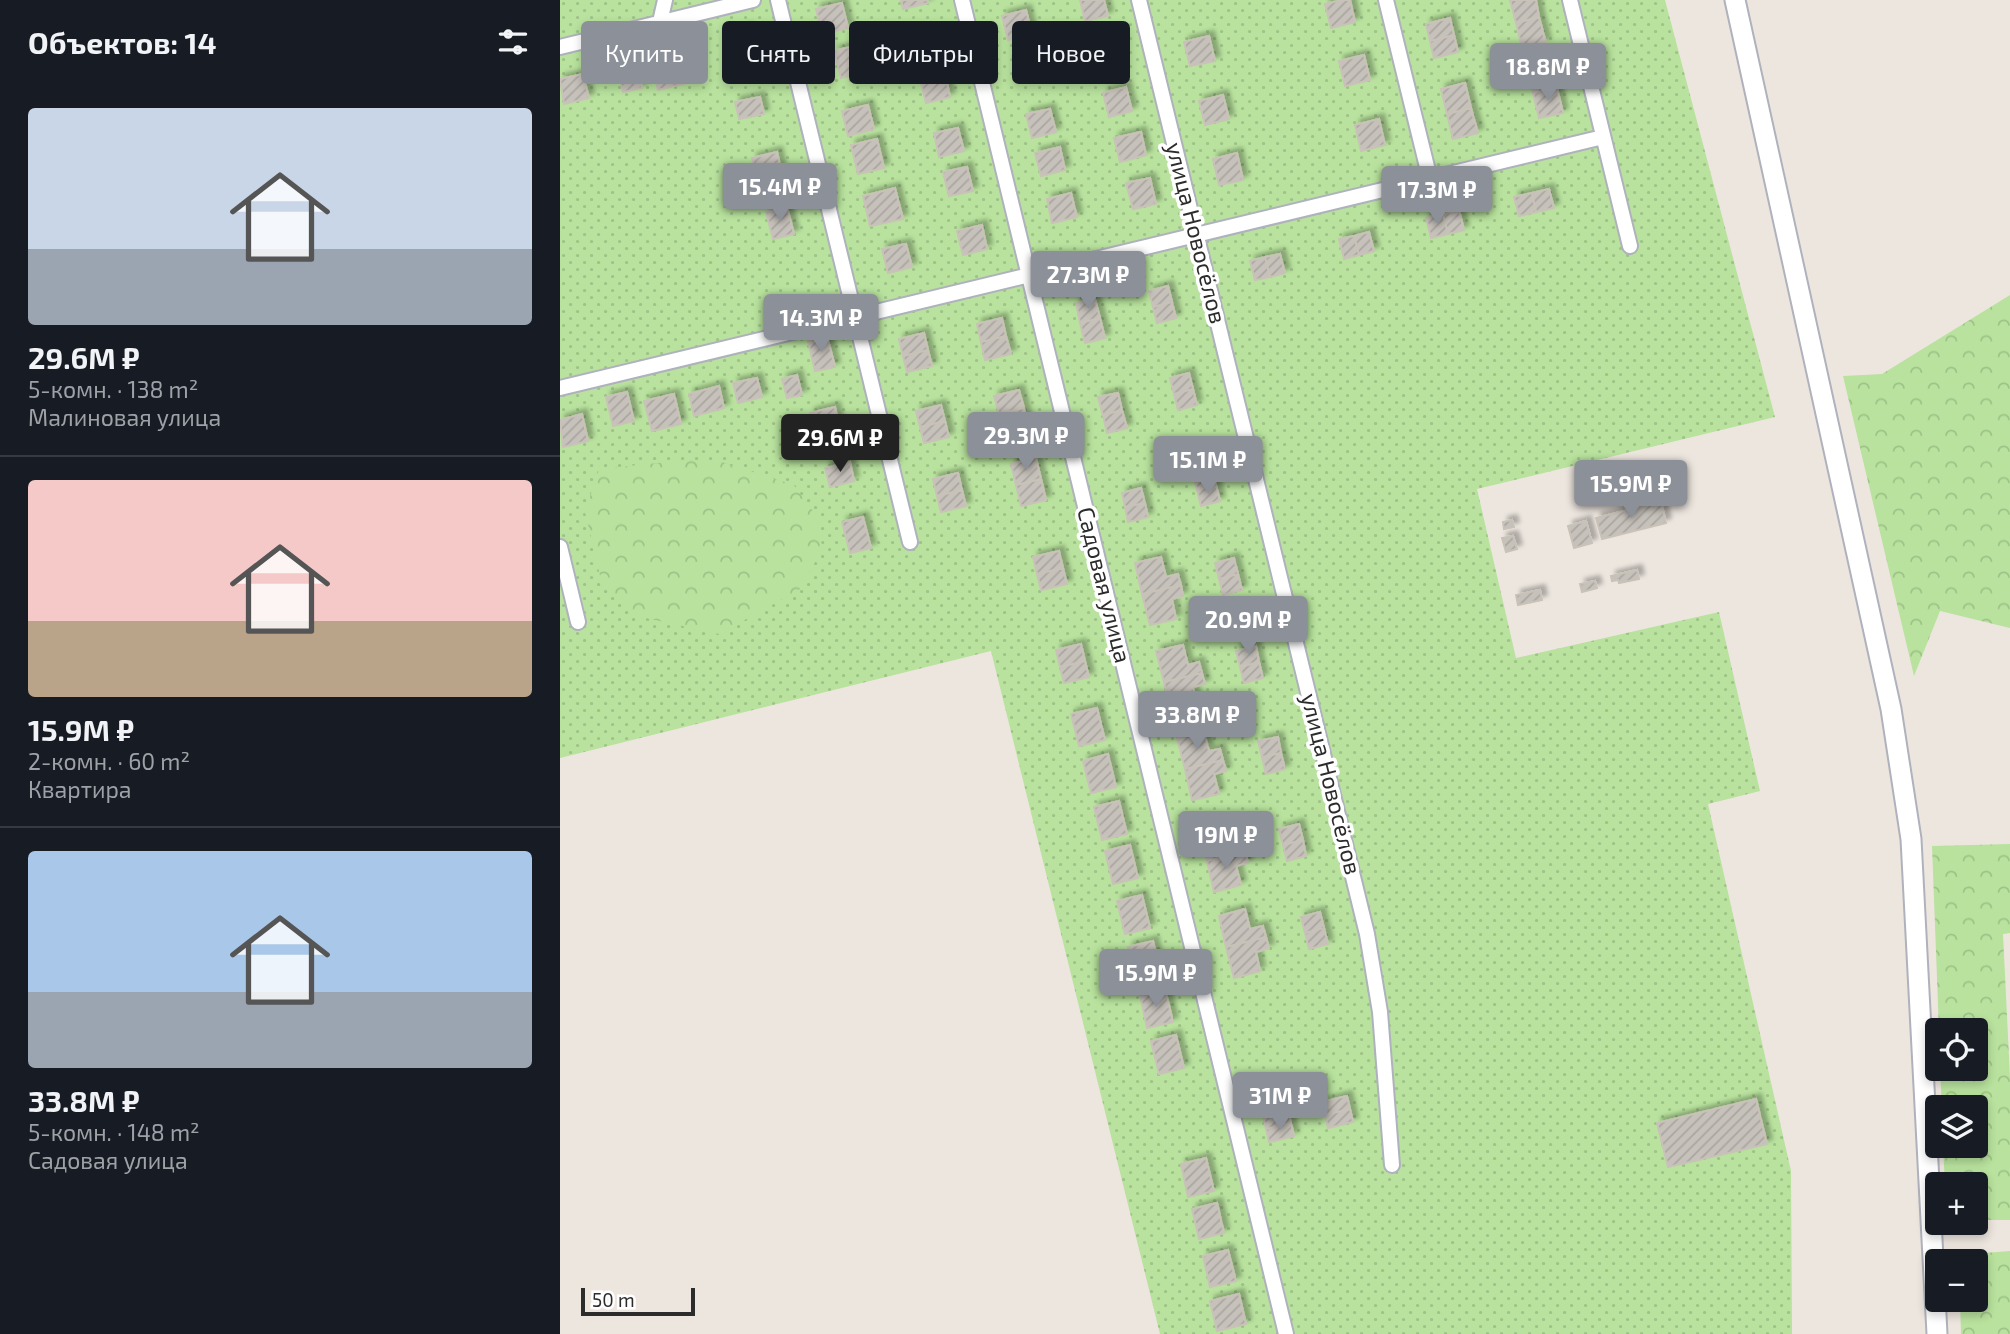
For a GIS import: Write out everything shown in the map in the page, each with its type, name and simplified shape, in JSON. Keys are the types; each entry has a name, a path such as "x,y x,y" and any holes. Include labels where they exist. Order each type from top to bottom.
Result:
{"main road":[{"path":"1735,0 1885,683 1911,839 1937,1334"}],"street":[{"path":"660,21 665,0"},
{"path":"664,21 754,0"},
{"path":"778,0 910,542"},
{"name":"Садовая улица","path":"962,0 1286,1334"},
{"name":"улица Новосёлов","path":"1139,0 1367,934 1380,1013 1392,1165"},
{"path":"1386,0 1430,179"},
{"path":"1570,0 1630,246"},
{"path":"560,47 581,42"},
{"path":"560,388 1603,137"},
{"path":"560,547 578,622"}],"green space":[{"path":"560,0 1665,0 1775,417 1477,489 1516,658 1719,612 1760,791 1708,804 1791,1171 1792,1334 1160,1334 991,651 560,758"},
{"path":"2010,295 2010,628 1940,611 1914,676 1843,376 1882,374"},
{"path":"687,460 716,460 794,485 820,521 822,550 799,590 719,634 637,616 602,584 585,512 599,469"},
{"path":"2010,844 2010,933 2003,934 2010,1078 2010,1220 1988,1220 1988,1172 1944,1172 1944,1158 1988,1158 1988,1095 1941,1095 1941,1081 1988,1081 1988,1018 1939,1018 1932,846"},
{"path":"2010,1251 2010,1334 1961,1334 1960,1312 1988,1312 1988,1253"}],"building":[{"path":"901,0 927,0 928,3 903,9"},
{"path":"1080,0 1104,0 1108,16 1085,21"},
{"path":"1350,0 1355,22 1331,28 1325,4"},
{"path":"1510,0 1536,0 1539,17 1516,23"},
{"path":"842,3 848,28 835,31 835,21 819,21 816,9"},
{"path":"1026,10 1029,21 1012,21 1012,39 1008,40 1002,16"},
{"path":"1539,17 1546,43 1522,48 1516,23"},
{"path":"1450,18 1454,35 1430,41 1426,24"},
{"path":"1454,35 1458,52 1434,58 1430,41"},
{"path":"1209,36 1215,61 1190,66 1184,42"},
{"path":"849,47 849,76 841,78 835,51"},
{"path":"1364,55 1370,80 1345,86 1339,61"},
{"path":"1551,63 1557,88 1533,93 1527,68"},
{"path":"581,74 581,84 586,84 589,98 564,104 560,79"},
{"path":"1465,83 1471,108 1447,114 1441,89"},
{"path":"621,84 641,84 642,88 623,92"},
{"path":"656,84 683,84 658,90"},
{"path":"921,84 947,84 950,97 926,103"},
{"path":"1126,87 1132,111 1109,117 1103,93"},
{"path":"1557,88 1563,113 1539,118 1533,93"},
{"path":"1223,95 1229,119 1205,125 1199,101"},
{"path":"760,97 764,114 739,119 735,102"},
{"path":"868,105 874,129 848,136 842,111"},
{"path":"1471,108 1478,133 1453,139 1447,114"},
{"path":"1050,109 1056,132 1032,138 1026,114"},
{"path":"1379,119 1385,145 1361,151 1355,125"},
{"path":"958,128 964,151 939,157 934,133"},
{"path":"1141,132 1146,155 1120,162 1114,138"},
{"path":"877,139 884,168 858,174 851,145"},
{"path":"1060,147 1065,170 1041,176 1035,153"},
{"path":"777,152 781,169 756,175 752,158"},
{"path":"1237,153 1243,180 1219,185 1213,159"},
{"path":"967,167 973,191 949,196 943,172"},
{"path":"1150,178 1156,204 1133,209 1126,183"},
{"path":"895,188 903,219 870,226 863,196"},
{"path":"1549,189 1554,208 1536,212 1532,193"},
{"path":"1071,193 1077,217 1052,223 1047,199"},
{"path":"1532,193 1536,212 1519,216 1514,197"},
{"path":"787,207 794,234 773,239 766,212"},
{"path":"1459,210 1464,230 1448,234 1443,214"},
{"path":"1443,214 1448,234 1431,238 1426,218"},
{"path":"982,225 987,249 963,255 957,231"},
{"path":"1369,232 1374,251 1359,255 1354,236"},
{"path":"1354,236 1359,255 1344,259 1339,239"},
{"path":"906,244 912,267 888,273 882,249"},
{"path":"1280,254 1285,273 1270,277 1265,257"},
{"path":"1265,257 1270,277 1255,280 1250,261"},
{"path":"1168,286 1172,302 1153,307 1149,291"},
{"path":"1095,299 1100,318 1080,323 1076,303"},
{"path":"1172,302 1176,318 1157,323 1153,307"},
{"path":"1002,318 1006,336 981,342 977,324"},
{"path":"1100,318 1105,338 1085,343 1080,323"},
{"path":"924,333 928,350 903,356 899,339"},
{"path":"827,336 835,367 815,371 808,341"},
{"path":"1006,336 1011,354 985,360 981,342"},
{"path":"928,350 932,366 907,372 903,356"},
{"path":"1189,373 1193,389 1174,394 1170,378"},
{"path":"797,375 802,395 787,398 782,379"},
{"path":"757,378 762,397 738,403 733,383"},
{"path":"719,386 724,408 694,416 689,394"},
{"path":"1193,389 1197,405 1178,410 1174,394"},
{"path":"1019,390 1024,408 999,414 994,396"},
{"path":"627,392 634,421 613,426 606,397"},
{"path":"1118,393 1122,410 1103,415 1098,397"},
{"path":"674,394 681,424 652,431 644,401"},
{"path":"941,405 945,421 920,427 916,411"},
{"path":"835,407 839,426 815,432 810,413"},
{"path":"1024,408 1028,425 1003,431 999,414"},
{"path":"1122,410 1127,428 1107,433 1103,415"},
{"path":"582,414 588,441 563,447 560,420"},
{"path":"945,421 949,437 924,443 920,427"},
{"path":"1036,458 1041,479 1016,485 1011,464"},
{"path":"850,462 854,481 830,487 825,468"},
{"path":"1213,469 1216,485 1197,490 1193,474"},
{"path":"958,473 962,490 937,496 933,479"},
{"path":"1041,479 1046,500 1021,506 1016,485"},
{"path":"1216,485 1220,501 1201,506 1197,490"},
{"path":"1141,488 1145,503 1125,507 1122,493"},
{"path":"962,490 966,506 941,512 937,496"},
{"path":"1661,502 1666,523 1602,539 1596,518"},
{"path":"1145,503 1148,517 1128,522 1125,507"},
{"path":"863,517 871,548 850,553 842,522"},
{"path":"1512,520 1514,527 1504,529 1503,522"},
{"path":"1586,521 1592,543 1574,548 1568,526"},
{"path":"1513,536 1517,549 1506,552 1502,538"},
{"path":"1059,551 1063,568 1037,574 1033,557"},
{"path":"1161,557 1166,577 1178,574 1181,585 1142,594 1135,563"},
{"path":"1234,558 1238,574 1219,579 1215,563"},
{"path":"1063,568 1067,584 1041,590 1037,574"},
{"path":"1637,570 1639,579 1619,583 1618,580 1612,581 1611,576"},
{"path":"1238,574 1242,590 1223,595 1219,579"},
{"path":"1595,581 1597,588 1582,592 1580,584"},
{"path":"1181,585 1183,596 1172,599 1176,619 1150,625 1142,594"},
{"path":"1540,590 1542,600 1518,605 1516,595"},
{"path":"1081,644 1085,661 1060,667 1056,650"},
{"path":"1183,645 1188,665 1199,662 1202,673 1164,682 1156,651"},
{"path":"1256,646 1259,662 1240,667 1236,651"},
{"path":"1085,661 1089,677 1064,683 1060,667"},
{"path":"1259,662 1263,678 1244,683 1240,667"},
{"path":"1202,673 1205,684 1193,687 1198,707 1171,713 1164,682"},
{"path":"1097,708 1105,740 1079,746 1071,714"},
{"path":"1204,732 1209,751 1220,749 1223,760 1185,769 1177,738"},
{"path":"1278,737 1281,753 1262,757 1258,741"},
{"path":"1281,753 1285,769 1266,774 1262,757"},
{"path":"1108,754 1116,787 1091,793 1083,761"},
{"path":"1223,760 1226,771 1214,774 1219,794 1192,800 1185,769"},
{"path":"1119,801 1127,834 1102,840 1094,807"},
{"path":"1226,823 1231,843 1243,840 1245,851 1207,861 1199,830"},
{"path":"1299,824 1303,840 1283,845 1279,829"},
{"path":"1303,840 1306,856 1287,861 1283,845"},
{"path":"1130,845 1138,878 1113,884 1105,851"},
{"path":"1245,851 1248,863 1236,866 1241,885 1214,892 1207,861"},
{"path":"1142,895 1150,928 1125,934 1117,901"},
{"path":"1245,909 1250,929 1263,926 1266,937 1226,947 1219,916"},
{"path":"1320,912 1324,928 1305,933 1301,917"},
{"path":"1324,928 1328,944 1309,949 1305,933"},
{"path":"1266,937 1269,948 1256,952 1260,971 1234,978 1226,947"},
{"path":"1153,941 1161,974 1136,980 1128,947"},
{"path":"1165,989 1173,1022 1147,1028 1140,995"},
{"path":"1176,1035 1184,1068 1159,1074 1151,1041"},
{"path":"1347,1096 1350,1109 1325,1115 1322,1102"},
{"path":"1756,1099 1767,1144 1668,1167 1657,1123"},
{"path":"1350,1109 1353,1122 1328,1128 1325,1115"},
{"path":"1288,1110 1291,1123 1266,1129 1263,1116"},
{"path":"1291,1123 1294,1136 1269,1142 1266,1129"},
{"path":"1206,1158 1214,1191 1188,1197 1181,1164"},
{"path":"1217,1203 1224,1233 1199,1239 1192,1209"},
{"path":"1228,1250 1236,1281 1210,1287 1203,1256"},
{"path":"1239,1294 1246,1324 1217,1331 1210,1301"}]}
